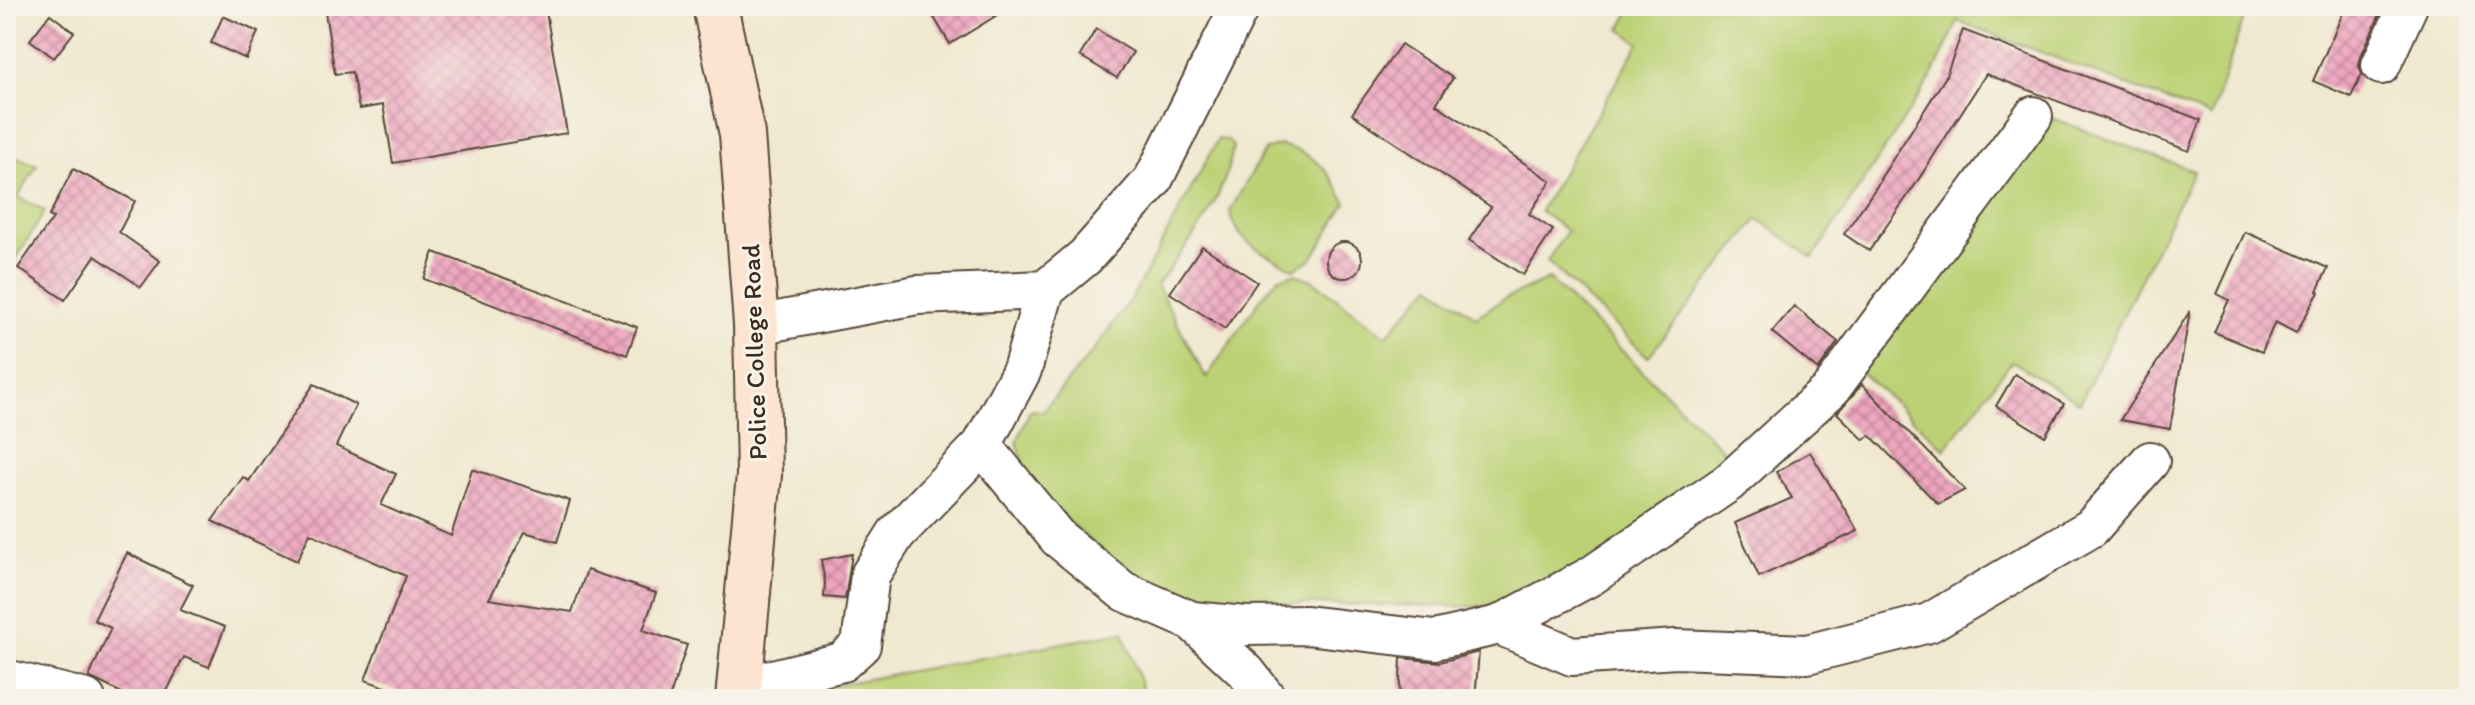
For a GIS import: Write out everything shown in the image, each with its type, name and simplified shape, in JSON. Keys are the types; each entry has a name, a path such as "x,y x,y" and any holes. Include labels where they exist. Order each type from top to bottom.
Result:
{"street":[{"name":"Police College Road","path":"715,6 742,134 756,325 759,475 739,693"},
{"path":"739,693 842,662 861,645 870,575 896,534 982,445 1022,370 1045,290 1085,257 1153,180 1240,6"},
{"path":"2381,65 2408,6"},
{"path":"982,445 1058,538 1123,591 1192,621 1246,626 1306,625 1435,640 1499,625 1591,576 1687,513 1728,483 1831,389 2033,116"},
{"path":"756,325 917,295 1045,290"},
{"path":"1499,625 1572,656 1676,649 1807,654 1929,623 2091,528 2150,461"},
{"path":"1192,621 1246,672 1267,699"},
{"path":"6,679 86,699"}],"green space":[{"path":"1633,6 2248,6 2211,117 1958,21 1933,75 1813,258 1758,219 1648,357 1547,261 1567,231 1540,211 1639,43 1620,29"},
{"path":"2046,116 2194,171 2080,403 2012,361 1945,449 1860,371"},
{"path":"1218,139 1228,140 1233,147 1222,186 1193,237 1157,285 1206,378 1278,278 1295,274 1312,280 1386,336 1431,285 1476,317 1504,299 1549,279 1733,460 1580,569 1500,607 1179,602 1129,574 1047,503 1027,474 1017,442 1030,410 1043,411 1094,350 1134,294"},
{"path":"1279,145 1312,158 1334,181 1346,203 1312,259 1294,269 1245,240 1230,211 1265,150"},
{"path":"6,153 37,165 18,197 45,211 6,276"},
{"path":"1123,632 1146,699 805,699 808,690"}],"building":[{"path":"324,6 545,6 567,133 393,163 383,105 359,109 352,72 335,74"},
{"path":"927,6 1012,6 950,44"},
{"path":"2346,6 2363,6 2380,14 2361,56 2359,66 2362,74 2351,97 2313,81"},
{"path":"50,14 74,32 54,58 30,40"},
{"path":"223,16 258,32 246,59 211,43"},
{"path":"1096,29 1133,52 1117,78 1080,56"},
{"path":"1963,30 2201,120 2189,151 1986,74 1869,251 1844,234 1945,78"},
{"path":"1401,44 1453,78 1436,104 1551,181 1529,214 1553,230 1523,275 1469,240 1491,207 1352,114"},
{"path":"73,169 135,201 119,232 160,261 141,287 95,256 65,300 18,268 53,218 49,216"},
{"path":"2245,232 2328,268 2319,292 2296,333 2275,322 2262,352 2214,332 2229,300 2217,294"},
{"path":"1344,242 1357,247 1362,260 1357,273 1344,278 1331,273 1326,260 1331,247"},
{"path":"1202,246 1257,282 1225,329 1170,293"},
{"path":"434,252 637,327 627,355 424,279"},
{"path":"1794,306 1838,342 1818,370 1772,332"},
{"path":"2190,311 2170,429 2120,420"},
{"path":"2015,374 2064,404 2045,436 1996,406"},
{"path":"314,384 356,405 336,446 396,474 381,505 451,536 472,469 570,501 557,542 525,532 489,599 572,612 587,570 656,593 643,630 687,645 669,699 420,699 365,680 406,576 310,533 297,561 212,521 243,477 249,481"},
{"path":"1862,384 1965,490 1938,504 1870,435 1864,440 1837,413"},
{"path":"1810,452 1858,531 1759,577 1735,523 1792,498 1776,472"},
{"path":"127,553 193,585 180,610 225,627 209,667 184,657 163,699 134,699 89,677 111,628 94,620"},
{"path":"852,554 845,599 824,597 821,560"},
{"path":"1479,652 1475,699 1399,699 1401,658 1440,662"}]}
